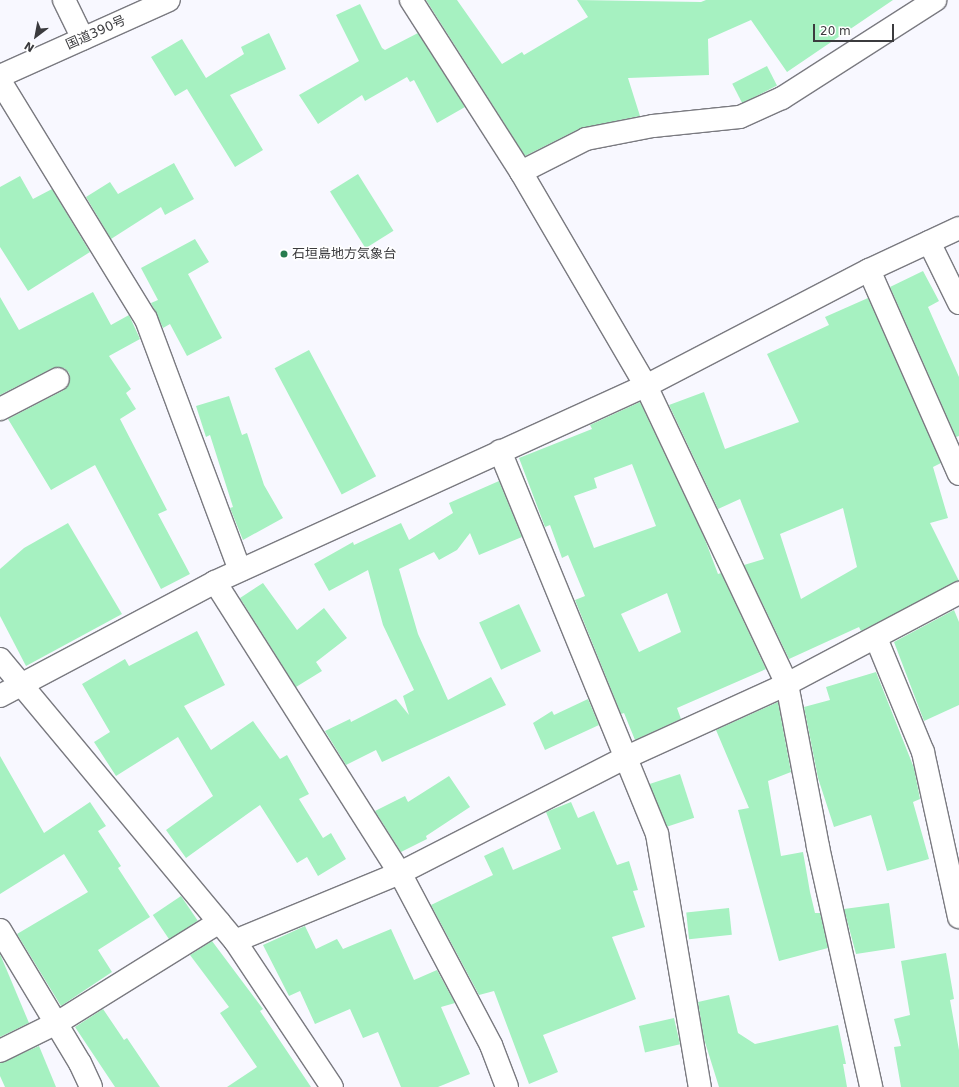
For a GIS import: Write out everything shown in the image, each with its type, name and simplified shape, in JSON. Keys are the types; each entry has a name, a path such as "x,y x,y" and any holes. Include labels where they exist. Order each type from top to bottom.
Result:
{"main road":[{"path":"64,0 83,39"},
{"name":"国道390号","path":"0,76 169,0"},
{"path":"411,0 521,172 646,386 715,528 787,684 818,847 871,1087"},
{"path":"521,172 586,139 653,126 740,117 782,98 935,0"},
{"path":"0,81 146,319 240,570"},
{"path":"0,696 215,582 500,451 646,386 870,270 959,228"},
{"path":"929,242 959,303"},
{"path":"870,270 959,474"},
{"path":"0,409 58,380"},
{"path":"500,451 627,757 657,834 700,1087"},
{"path":"215,582 400,873 491,1045 507,1087"},
{"path":"235,941 400,873 627,757 787,684 876,638 959,592"},
{"path":"876,638 922,752 959,917"},
{"path":"0,659 23,684 235,941 332,1087"},
{"path":"0,1051 57,1024 219,922"},
{"path":"0,930 57,1024 91,1087"}],"building":[{"path":"426,0 457,0 502,64 522,52 524,55 588,17 577,0 701,2 706,0 893,0 787,72 751,20 708,39 709,75 628,78 640,116 581,128 525,156"},
{"path":"360,4 382,48 385,50 418,33 465,107 437,123 414,80 410,82 407,77 365,101 362,95 318,124 299,95 359,61 336,15"},
{"path":"269,33 286,69 230,95 263,150 235,167 187,89 175,96 151,57 182,39 206,78 244,54 241,47"},
{"path":"767,66 777,86 742,103 732,84"},
{"path":"174,163 194,199 165,215 161,207 111,239 86,197 110,182 118,194"},
{"path":"358,174 394,231 366,248 330,191"},
{"path":"20,176 33,199 52,189 90,252 28,291 0,247 0,187"},
{"path":"195,239 209,262 188,274 222,338 187,356 170,324 163,328 151,303 158,300 141,268"},
{"path":"923,271 939,301 928,307 959,377 959,436 956,437 890,287"},
{"path":"93,292 111,325 129,315 140,339 109,356 131,389 126,393 136,409 120,419 167,510 158,514 190,574 161,589 95,465 51,490 8,419 64,390 70,380 69,373 64,368 53,368 0,395 0,297 19,330"},
{"path":"868,298 941,463 933,467 948,518 930,523 959,581 861,631 859,627 789,659 744,565 764,559 740,499 718,509 669,405 704,392 725,449 799,422 767,354 829,325 825,317","holes":["843,508 857,567 801,599 780,534"]},
{"path":"309,350 376,476 342,495 275,368"},
{"path":"229,396 242,435 247,433 264,485 283,518 243,540 230,508 233,507 210,435 206,437 196,406"},
{"path":"640,402 704,537 718,574 721,573 766,669 677,708 681,719 635,740 624,713 621,714 575,600 585,596 568,555 562,558 550,525 545,527 519,458 592,429 590,425","holes":["632,464 656,526 594,548 574,496 597,488 594,478","667,593 681,632 639,652 621,614"]},
{"path":"499,481 522,537 479,555 470,533 457,550 439,560 434,552 399,569 418,634 448,700 491,677 506,705 382,762 376,750 346,765 325,731 350,719 351,722 396,699 409,715 403,696 414,690 383,625 368,570 329,591 314,564 353,542 354,545 401,523 409,540 453,513 449,503"},
{"path":"68,523 122,614 26,666 0,616 0,569 24,548"},
{"path":"263,583 297,630 324,608 347,638 316,662 322,671 296,687 240,598"},
{"path":"519,604 541,651 501,670 479,623"},
{"path":"954,610 959,622 959,705 924,721 894,642"},
{"path":"197,631 225,685 184,706 211,750 253,721 280,759 287,755 309,794 299,799 323,838 331,833 346,859 318,876 307,857 297,863 260,805 186,858 166,830 213,796 178,737 116,776 94,742 110,732 82,684 125,659 129,666"},
{"path":"876,672 914,768 920,799 913,802 929,859 887,871 871,815 834,827 818,778 804,707 830,700 826,687"},
{"path":"588,699 599,725 545,750 533,723 552,711 554,715"},
{"path":"778,702 791,772 768,781 781,856 803,852 815,913 820,913 828,948 779,961 738,810 749,808 716,730"},
{"path":"0,756 44,833 90,802 106,826 98,831 121,866 118,868 150,917 98,950 112,972 61,1006 17,934 88,892 64,854 0,894"},
{"path":"680,774 694,818 664,828 650,784"},
{"path":"449,776 470,807 426,836 427,839 401,852 375,811 405,796 408,802"},
{"path":"571,802 578,818 594,811 617,865 629,861 638,890 633,891 645,927 612,937 636,999 543,1035 558,1072 529,1084 494,991 479,995 431,905 493,875 484,856 503,847 513,870 561,849 546,812"},
{"path":"181,896 198,921 170,940 153,915"},
{"path":"889,903 895,948 856,954 844,909"},
{"path":"729,908 732,935 689,939 686,912"},
{"path":"305,926 316,949 337,939 343,949 391,929 414,980 437,970 455,1003 441,1007 470,1074 438,1087 401,1087 378,1032 363,1038 350,1009 315,1024 300,991 289,996 263,945"},
{"path":"212,941 263,1009 260,1011 311,1087 227,1087 257,1067 220,1013 229,1007 190,955"},
{"path":"946,953 954,999 950,1000 959,1050 959,1087 901,1087 894,1047 901,1046 894,1019 910,1015 901,961"},
{"path":"0,954 29,1023 0,1037"},
{"path":"729,995 738,1033 755,1044 838,1025 846,1064 843,1064 847,1087 719,1087 704,1039 698,1002"},
{"path":"103,1009 124,1040 127,1038 160,1087 115,1087 75,1027"},
{"path":"674,1018 680,1044 645,1052 639,1026"},
{"path":"39,1046 56,1087 5,1087 0,1076 0,1063"}],"place":[{"name":"石垣島地方気象台","path":"284,254"}]}
